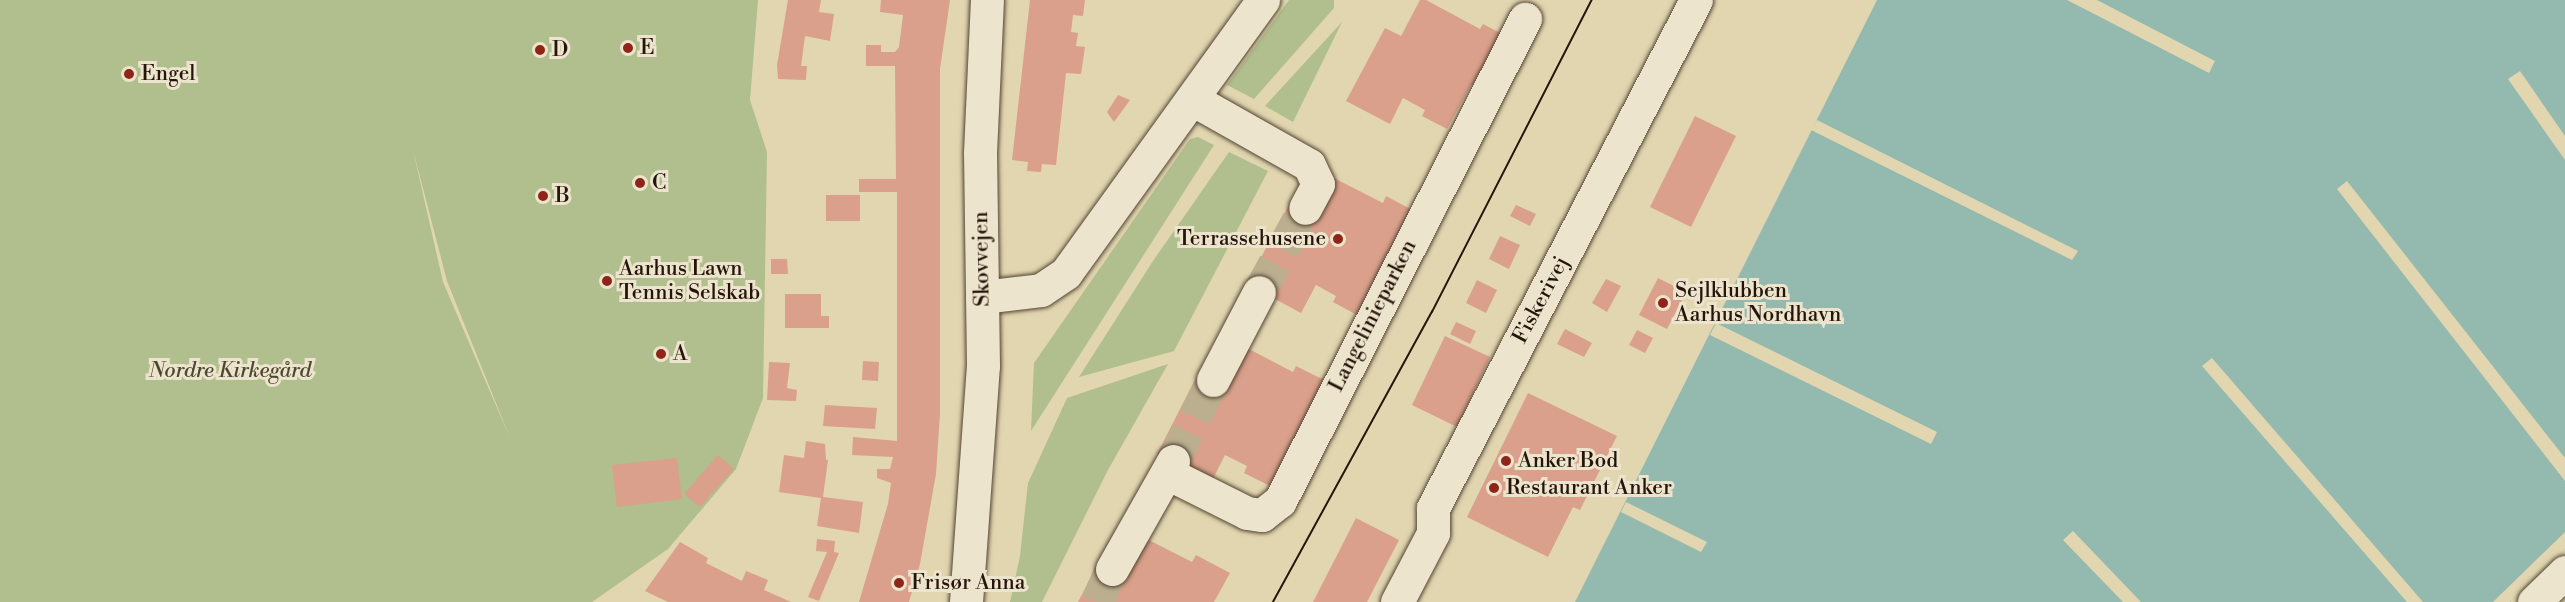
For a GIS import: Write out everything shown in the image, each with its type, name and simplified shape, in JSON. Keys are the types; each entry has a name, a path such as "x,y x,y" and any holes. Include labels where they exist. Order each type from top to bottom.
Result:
{"street":[{"name":"Skovvejen","path":"966,602 983,366 980,153 987,0"},
{"path":"982,297 1041,290 1066,273 1263,0"},
{"name":"Fiskerivej","path":"1397,602 1433,532 1433,508 1696,0"},
{"name":"Langelinieparken","path":"1112,569 1170,467 1247,513 1262,515 1280,501 1525,19"},
{"path":"1192,99 1309,165 1318,184 1315,194 1305,208"},
{"path":"1213,380 1259,292"},
{"name":"Skovvejen","path":"946,602 971,519"},
{"path":"2535,602 2565,572"}],"green space":[{"name":"Nordre Kirkegård","path":"0,0 758,0 750,100 767,152 763,398 736,469 668,549 592,602 0,602","holes":["413,150 447,281 510,438 443,282"]},
{"path":"1289,0 1334,0 1334,8 1254,99 1227,85"},
{"path":"1342,22 1293,122 1265,106"},
{"path":"1198,137 1214,145 1031,431 1034,363 1190,139"},
{"path":"1229,152 1268,171 1174,351 1079,377 1153,261"},
{"path":"1168,364 1108,470 1042,602 1010,602 1020,556 1028,483 1067,398"}],"water":[{"path":"1877,0 2565,0 2565,549 2510,602 1575,602"}],"pier":[{"path":"2067,0 2097,0 2215,61 2209,73"},
{"path":"2520,71 2565,136 2565,160 2508,79"},
{"path":"1817,120 2078,251 2072,260 1811,130"},
{"path":"2347,181 2565,458 2565,481 2337,189"},
{"path":"1716,323 1937,432 1931,444 1710,335"},
{"path":"2212,358 2423,602 2407,602 2202,366"},
{"path":"1626,502 1707,542 1701,552 1621,512"},
{"path":"2073,531 2141,602 2123,602 2063,540"},
{"path":"2565,532 2565,549 2510,602 2493,602"}],"building":[{"path":"788,0 821,0 819,12 834,14 830,41 805,36 801,66 807,66 806,80 778,79 777,65"},
{"path":"881,0 950,0 940,69 940,414 936,474 920,564 909,602 859,602 888,504 891,483 877,478 877,469 890,469 893,457 852,455 853,437 897,441 897,192 859,192 859,179 896,179 895,66 866,66 866,45 881,45 881,52 895,52 899,47 903,15 880,12"},
{"path":"1030,0 1085,0 1083,16 1073,15 1071,32 1078,33 1076,46 1085,47 1081,74 1066,73 1056,165 1042,164 1041,172 1027,171 1028,162 1012,160"},
{"path":"1420,0 1426,0 1480,29 1483,24 1506,36 1478,88 1471,85 1447,129 1422,116 1425,110 1403,98 1390,124 1346,101 1385,28 1401,36"},
{"path":"1118,95 1130,100 1114,122 1107,112"},
{"path":"1695,116 1736,136 1691,227 1650,207"},
{"name":"Terrassehusene","path":"1330,176 1383,203 1386,196 1420,214 1368,321 1333,302 1336,296 1316,285 1301,313 1247,284 1291,201"},
{"path":"826,195 860,195 860,221 826,221"},
{"path":"1516,205 1536,214 1530,226 1510,216"},
{"path":"1500,236 1520,245 1509,269 1489,259"},
{"path":"771,259 787,259 788,274 771,274"},
{"name":"Sejlklubben Aarhus Nordhavn","path":"1658,278 1686,292 1667,329 1639,315"},
{"path":"1606,279 1621,286 1607,312 1592,303"},
{"path":"1477,280 1497,290 1486,313 1466,303"},
{"path":"785,294 821,294 821,316 829,316 829,328 785,328"},
{"path":"1456,322 1476,331 1470,344 1450,334"},
{"path":"1565,329 1592,343 1584,357 1557,344"},
{"path":"1637,330 1653,338 1645,353 1629,345"},
{"path":"1445,336 1490,357 1457,427 1412,405"},
{"path":"1241,345 1293,372 1296,366 1330,383 1280,491 1244,473 1247,466 1225,455 1212,481 1157,454 1199,372"},
{"path":"863,361 879,362 878,381 862,380"},
{"path":"769,362 790,363 787,388 797,390 796,401 767,400"},
{"path":"1528,393 1617,436 1580,510 1573,507 1548,557 1467,517"},
{"path":"825,405 877,408 875,429 823,426"},
{"path":"806,441 825,444 826,460 828,460 823,497 863,502 859,533 817,526 821,498 779,492 784,455 804,458"},
{"path":"718,455 734,469 700,507 684,494"},
{"path":"677,458 682,499 617,507 612,465"},
{"path":"1356,518 1399,540 1367,602 1313,602"},
{"path":"1139,535 1192,562 1196,555 1230,573 1214,602 1078,602 1099,562"},
{"path":"817,539 835,541 834,552 839,553 819,601 808,597 827,552 816,551"},
{"path":"680,542 708,558 706,563 742,581 746,571 768,580 764,590 791,602 668,602 645,591"}],"tunnel":[{"path":"1259,292 1305,208"},
{"path":"1173,461 1213,380"},
{"path":"1097,602 1112,569"}],"tram line":[{"path":"1273,602 1432,312 1592,0"}],"place":[{"name":"E","path":"628,48"},
{"name":"D","path":"540,50"},
{"name":"Engel","path":"129,74"},
{"name":"C","path":"640,183"},
{"name":"B","path":"543,196"},
{"name":"Terrassehusene","path":"1338,239"},
{"name":"Aarhus Lawn Tennis Selskab","path":"607,281"},
{"name":"Sejlklubben Aarhus Nordhavn","path":"1663,303"},
{"name":"A","path":"661,354"},
{"name":"Anker Bod","path":"1506,461"},
{"name":"Restaurant Anker","path":"1494,488"},
{"name":"Frisør Anna","path":"899,583"}]}
